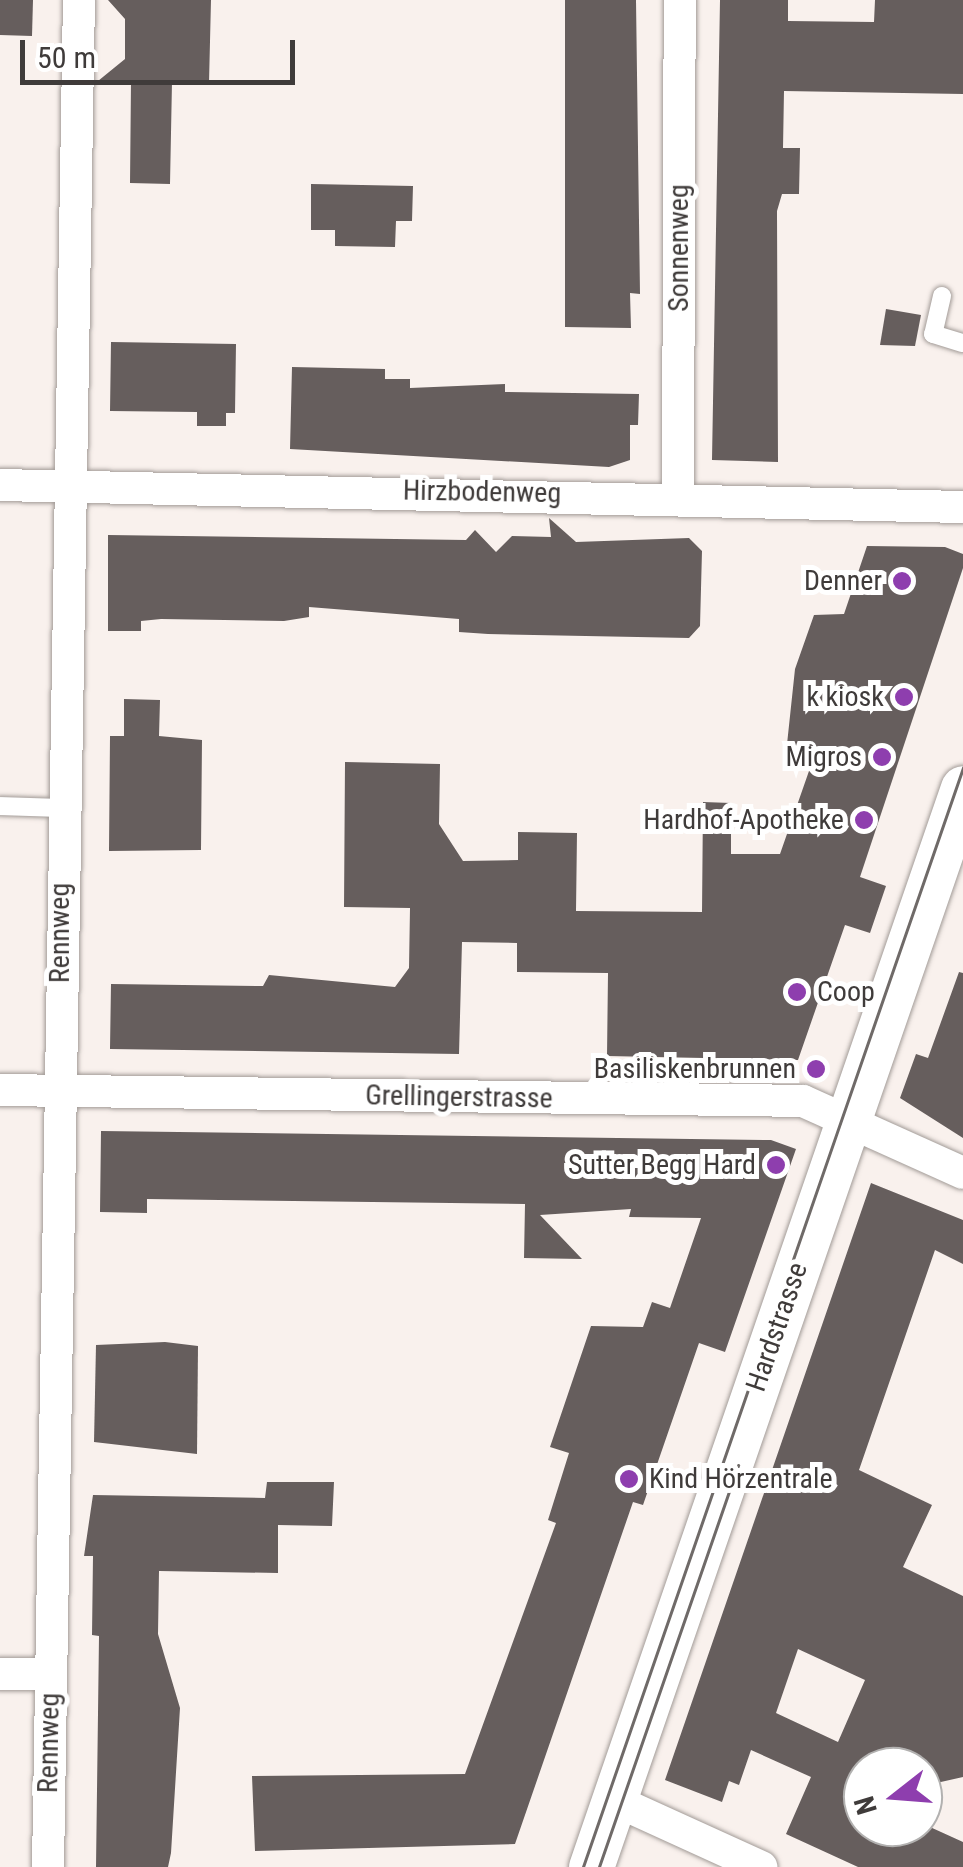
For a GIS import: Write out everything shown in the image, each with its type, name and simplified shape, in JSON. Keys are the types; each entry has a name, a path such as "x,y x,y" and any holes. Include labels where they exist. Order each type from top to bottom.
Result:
{"street":[{"name":"Rennweg","path":"48,1867 60,1092 60,808 74,485 79,0"},
{"name":"Sonnenweg","path":"678,495 680,0"},
{"name":"Hirzbodenweg","path":"0,485 678,495 963,507"},
{"name":"Hardstrasse","path":"591,1867 963,788"},
{"name":"Grellingerstrasse","path":"0,1090 803,1102 849,1117 963,1173"},
{"path":"0,1674 50,1674"},
{"path":"614,1800 761,1867"}],"lane":[{"path":"942,296 933,334 963,343"},
{"path":"0,806 60,808"}],"building":[{"path":"0,0 33,0 32,36 0,35"},
{"path":"108,0 211,0 209,83 172,82 170,184 130,183 131,82 98,81 125,59 125,19"},
{"path":"565,0 636,0 640,294 630,293 631,328 565,327"},
{"path":"720,0 788,0 788,21 874,22 875,0 963,0 963,94 784,91 783,148 800,148 799,194 782,194 777,211 778,462 712,460"},
{"path":"311,184 413,186 412,221 396,221 395,247 335,246 335,230 311,230"},
{"path":"886,309 921,315 915,346 880,345"},
{"path":"111,342 236,344 235,413 226,413 226,426 197,426 197,412 110,411"},
{"path":"292,367 385,369 385,379 410,379 410,388 505,384 505,392 639,394 638,425 630,425 630,460 609,467 290,449"},
{"path":"549,518 576,542 689,538 702,551 700,626 689,638 488,634 459,632 459,619 309,607 309,617 284,621 161,619 141,621 141,631 108,631 108,535 466,540 475,530 496,552 512,536 551,537"},
{"path":"867,546 945,547 963,554 963,568 860,877 886,886 870,933 845,925 798,1060 607,1056 608,973 517,972 517,943 462,942 459,1054 110,1049 111,984 263,986 269,975 395,987 409,968 410,908 344,907 345,762 440,764 439,824 463,861 518,860 518,832 577,833 576,911 702,912 703,802 731,803 731,854 780,854 809,771 785,763 795,669 814,615 844,614"},
{"path":"124,699 160,700 159,736 202,740 201,850 109,851 110,736 124,736"},
{"path":"959,972 963,973 963,1138 900,1098 916,1054 928,1058"},
{"path":"101,1131 771,1140 796,1149 725,1352 699,1343 643,1505 633,1502 515,1844 255,1851 252,1776 465,1774 556,1523 548,1520 569,1453 550,1447 591,1326 643,1327 652,1302 670,1308 701,1218 629,1217 631,1209 540,1215 582,1259 524,1258 525,1204 147,1199 147,1213 100,1212"},
{"path":"871,1183 963,1220 963,1264 935,1250 859,1470 932,1505 903,1567 963,1596 963,1777 943,1782 943,1747 843,1747 843,1847 943,1847 943,1833 963,1842 963,1867 858,1867 786,1834 811,1777 751,1750 739,1785 729,1781 722,1802 665,1780","holes":["798,1649 865,1680 838,1742 776,1713"]},
{"path":"165,1342 198,1346 197,1454 94,1442 96,1345"},
{"path":"267,1482 334,1482 332,1526 278,1525 278,1573 159,1571 158,1634 180,1708 171,1853 168,1867 96,1867 99,1636 92,1635 93,1556 84,1556 93,1495 265,1498"}],"tram line":[{"path":"583,1867 963,768"},
{"path":"599,1867 738,1465"}],"place":[{"name":"Denner","path":"902,581"},
{"name":"k kiosk","path":"904,697"},
{"name":"Migros","path":"882,757"},
{"name":"Hardhof-Apotheke","path":"864,820"},
{"name":"Coop","path":"797,992"},
{"name":"Basiliskenbrunnen","path":"816,1069"},
{"name":"Sutter Begg Hard","path":"776,1165"},
{"name":"Kind Hörzentrale","path":"629,1479"}]}
